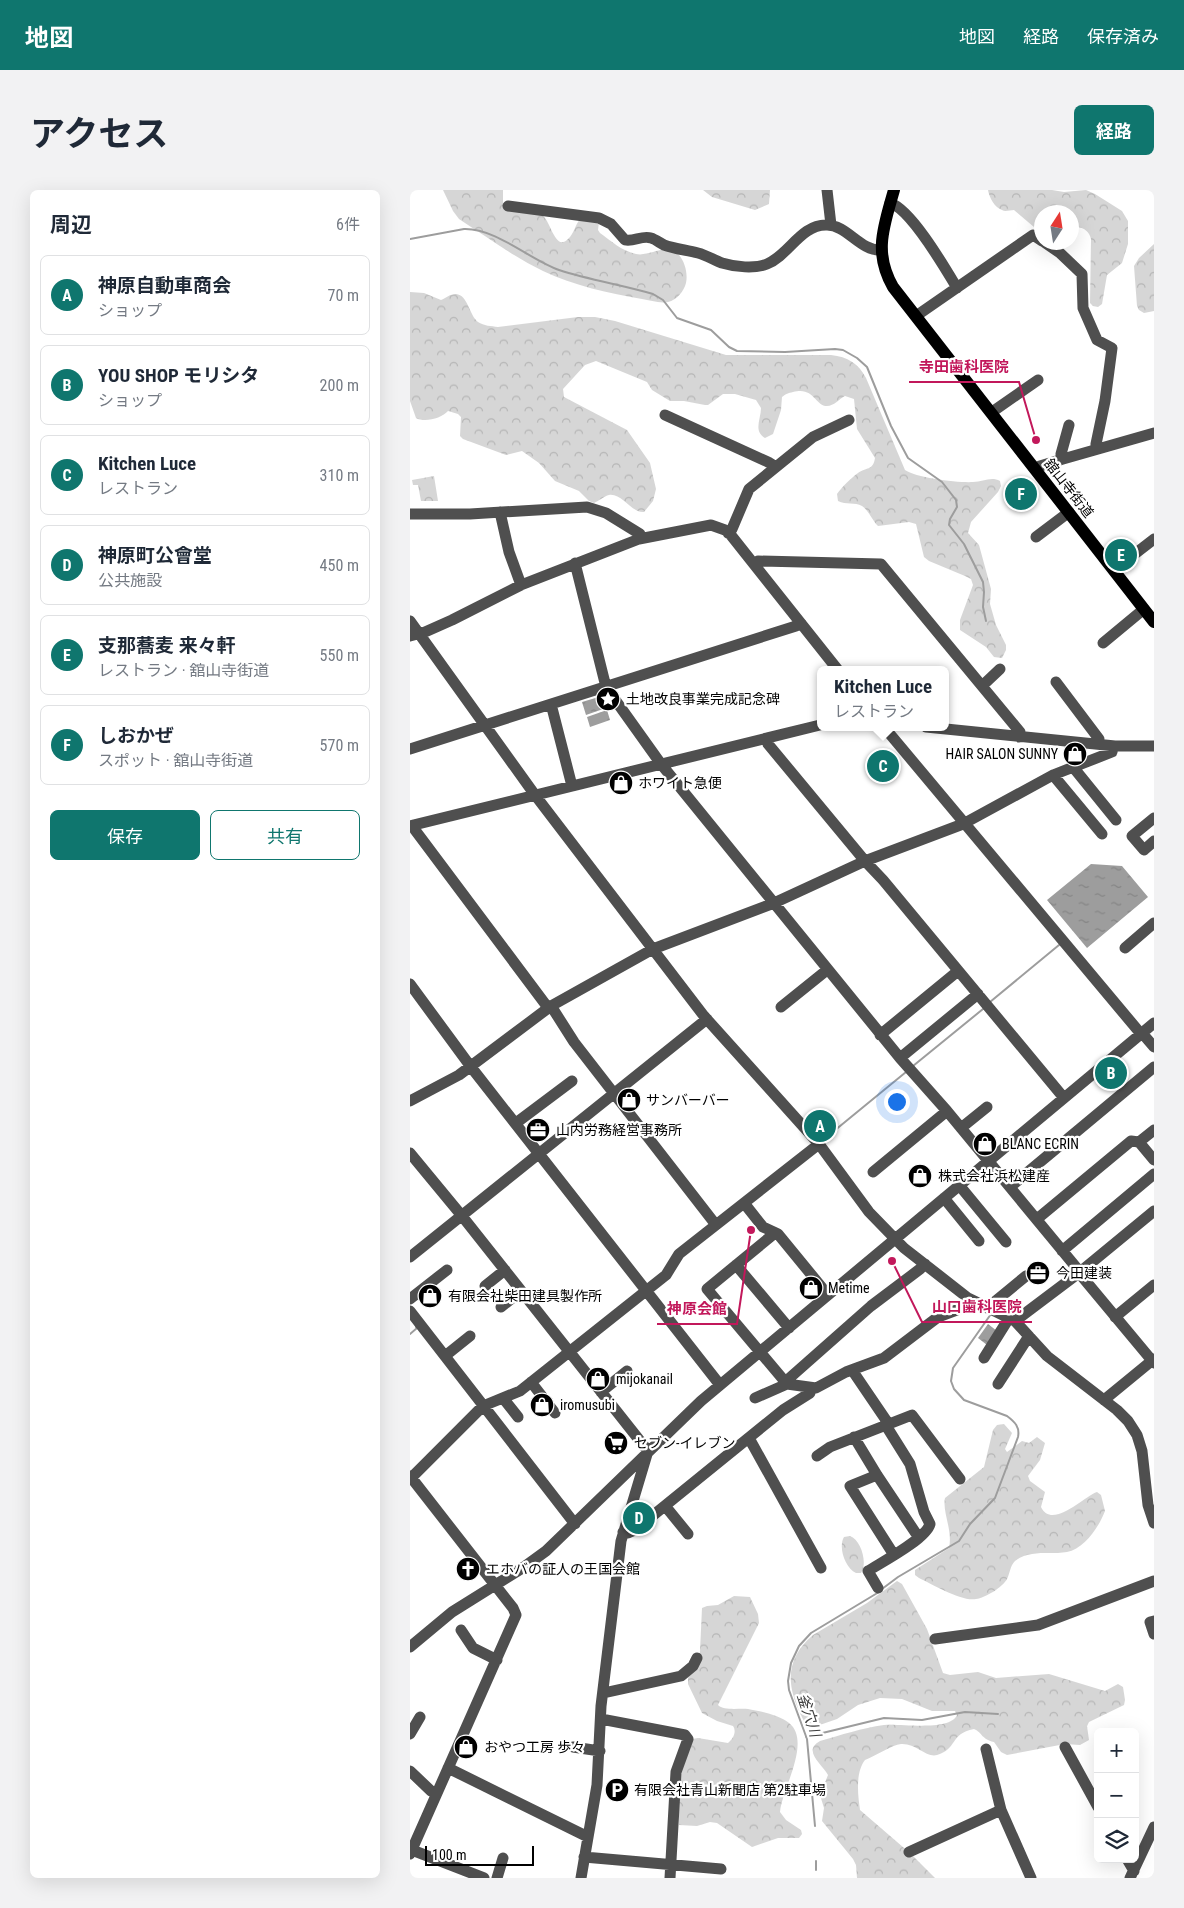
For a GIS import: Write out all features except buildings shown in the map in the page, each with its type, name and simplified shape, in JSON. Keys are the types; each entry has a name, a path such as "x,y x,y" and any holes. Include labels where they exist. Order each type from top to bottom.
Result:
{"main road":[{"name":"舘山寺街道","path":"894,190 883,230 881,250 883,264 889,280 1154,622"}],"street":[{"path":"828,190 831,225"},
{"path":"890,203 897,205 916,226 957,288"},
{"path":"508,206 599,218 611,224 622,238 628,241 648,237 665,245 704,255 724,264 750,267 761,266 771,262 805,232 823,225 831,225 838,228 868,248 881,250"},
{"path":"916,316 1034,236"},
{"path":"1055,250 1082,274 1083,308 1099,342 1108,344 1112,348 1096,449"},
{"path":"992,412 1038,380"},
{"path":"665,415 776,467"},
{"path":"728,533 732,529 749,489 813,437 849,420"},
{"path":"1063,459 1061,454 1069,425"},
{"path":"1036,469 1040,466 1154,433"},
{"path":"410,514 500,512 587,507 606,513 640,534 641,538"},
{"path":"500,512 509,552 521,584"},
{"path":"1036,537 1069,512"},
{"path":"415,634 452,620 521,584 641,538 711,524 718,526 728,533 835,666"},
{"path":"1114,570 1154,539"},
{"path":"754,564 758,561 881,564 1020,732 1019,737"},
{"path":"575,563 606,687 661,764 827,970 989,1161 1153,1361 1104,1400"},
{"path":"1103,643 1144,609"},
{"path":"410,621 415,634 486,725 535,795 707,1019 818,1144 869,1212 895,1239 973,1301 1012,1320 1047,1356 1128,1421 1140,1443 1153,1517"},
{"path":"410,749 801,623"},
{"path":"982,686 1000,670"},
{"path":"1056,682 1099,739 1098,744"},
{"path":"551,704 572,786"},
{"path":"716,1225 574,1042 553,1009 549,1007 412,826 817,726"},
{"path":"949,729 1113,746 1154,746"},
{"path":"887,731 1154,1047"},
{"path":"767,738 768,744 1064,1098"},
{"path":"410,1101 471,1067 549,1007 653,949 711,925 774,903 865,861 964,823 1054,775 1112,752 1113,746"},
{"path":"1073,767 1116,820"},
{"path":"1054,775 1102,834"},
{"path":"1154,818 1132,836 1144,850 1154,841"},
{"path":"1125,948 1154,923"},
{"path":"781,1007 827,970"},
{"path":"880,1034 958,970"},
{"path":"410,984 471,1067 720,1384"},
{"path":"900,1058 978,994"},
{"path":"410,1257 707,1019"},
{"path":"412,1642 452,1612 539,1557 720,1384 1154,1023"},
{"path":"1010,1187 1154,1067"},
{"path":"516,1123 572,1081"},
{"path":"961,1128 987,1107"},
{"path":"873,1172 947,1111"},
{"path":"1139,1142 1154,1130"},
{"path":"1037,1219 1131,1140 1139,1142 1154,1160"},
{"path":"484,1878 411,1852 516,1615 513,1608 410,1477 482,1406 520,1391 666,1275 679,1254 818,1144"},
{"path":"410,1153 648,1452"},
{"path":"1062,1251 1154,1174"},
{"path":"959,1185 1006,1242"},
{"path":"944,1198 979,1241"},
{"path":"744,1203 764,1227 778,1234 828,1294"},
{"path":"984,1358 1012,1320 1080,1273 1154,1211"},
{"path":"775,1233 707,1289 786,1383 816,1388 852,1370 884,1358 938,1317 970,1305 973,1301"},
{"path":"755,1398 786,1383 871,1306 920,1270 925,1264"},
{"path":"736,1265 789,1328"},
{"path":"410,1299 447,1270"},
{"path":"485,1286 505,1270"},
{"path":"989,1309 992,1304 1026,1276"},
{"path":"1115,1317 1154,1285"},
{"path":"501,1307 521,1291"},
{"path":"410,1312 575,1524"},
{"path":"445,1356 470,1336"},
{"path":"998,1384 1029,1336"},
{"path":"852,1370 910,1464 924,1512 930,1522 928,1529 918,1538 868,1571 878,1588"},
{"path":"601,1392 627,1371"},
{"path":"531,1382 555,1413"},
{"path":"623,1532 628,1533 635,1530 666,1507 783,1410 810,1393 811,1388"},
{"path":"503,1398 518,1417"},
{"path":"817,1456 830,1447 924,1410"},
{"path":"912,1415 960,1479"},
{"path":"854,1437 918,1538"},
{"path":"749,1438 821,1568"},
{"path":"580,1878 597,1785 600,1719 623,1532 648,1452"},
{"path":"877,1476 850,1486 894,1555"},
{"path":"666,1507 688,1534"},
{"path":"935,1638 1038,1625 1154,1581"},
{"path":"1154,1621 1150,1622 1154,1634"},
{"path":"461,1630 473,1648 497,1660"},
{"path":"603,1691 608,1692 681,1676 694,1666 697,1658"},
{"path":"410,1734 420,1717"},
{"path":"600,1719 685,1735 688,1739 676,1772 670,1878"},
{"path":"573,1747 600,1751"},
{"path":"1065,1748 1094,1800"},
{"path":"986,1749 1000,1810 1031,1878"},
{"path":"448,1768 584,1836 588,1836"},
{"path":"410,1771 437,1793"},
{"path":"910,1852 1000,1810"},
{"path":"1132,1875 1154,1827"},
{"path":"584,1857 721,1869"},
{"path":"497,1878 503,1858"},
{"path":"1128,1863 1132,1875"}],"green space":[{"path":"443,190 503,190 503,204 542,215 556,239 560,242 564,242 570,237 580,219 599,222 598,230 600,233 631,253 641,254 663,250 674,251 679,255 684,265 687,276 685,286 680,295 668,302 662,303 567,281 522,260 459,219"},
{"path":"703,190 770,190 769,204 755,210 712,197"},
{"path":"988,190 1052,190 1064,192 1086,190 1122,211 1128,221 1128,244 1122,263 1107,275 1102,304 1098,307 1090,303 1091,239 1084,229 1079,227 1079,205 1034,205 1034,227 1014,210 1005,211 999,209 991,199"},
{"path":"1154,244 1154,311 1144,313 1137,306 1134,266 1139,258"},
{"path":"410,292 424,293 441,300 452,295 460,295 466,301 475,319 490,326 498,327 578,317 595,317 615,321 726,355 831,355 843,357 852,362 860,368 866,378 905,470 928,478 948,481 973,482 993,479 1000,481 1001,486 998,492 971,522 968,533 979,545 991,589 990,604 996,625 1006,645 1002,658 994,657 986,647 960,630 960,620 973,585 971,579 929,561 924,557 916,524 909,522 878,526 862,506 838,501 837,494 841,488 858,473 871,467 875,458 857,429 854,399 845,396 834,404 827,406 805,392 791,392 782,397 781,410 773,434 765,438 761,435 758,428 761,408 756,400 735,394 723,394 708,405 670,401 652,390 647,382 596,361 585,365 563,389 564,397 627,430 650,463 656,489 653,501 644,512 635,509 614,495 609,495 594,503 589,501 579,491 555,481 539,463 522,451 506,455 463,439 460,436 461,417 458,414 448,411 442,416 433,419 424,420 416,418 410,401"},
{"path":"434,476 438,501 421,501 418,485 413,485 412,480"},
{"path":"1004,1424 1012,1433 1005,1449 1007,1452 1022,1441 1029,1443 1037,1437 1045,1443 1040,1460 1028,1476 1030,1481 1045,1492 1041,1507 1046,1513 1052,1515 1060,1514 1097,1492 1101,1495 1105,1511 1095,1530 1079,1547 1067,1552 1034,1554 1021,1557 1013,1563 1007,1579 998,1589 980,1598 963,1598 919,1578 915,1575 915,1570 949,1548 950,1535 944,1503 945,1498 984,1467 993,1430 997,1425"},
{"path":"850,1536 857,1542 862,1552 864,1564 861,1573 856,1573 849,1567 842,1551 844,1537"},
{"path":"897,1581 902,1584 927,1629 943,1673 950,1675 978,1672 996,1678 1049,1674 1105,1691 1118,1684 1123,1687 1125,1700 1124,1705 1089,1722 1087,1726 1089,1740 1080,1745 1065,1744 1007,1755 1001,1752 994,1742 974,1729 961,1734 948,1749 937,1755 901,1744 865,1760 858,1778 860,1810 911,1854 935,1878 857,1878 856,1865 853,1859 822,1821 824,1808 820,1795 828,1775 815,1758 813,1749 815,1745 820,1741 876,1726 935,1725 952,1720 957,1715 955,1711 932,1711 902,1699 880,1698 858,1705 837,1719 811,1728 804,1722 795,1702 792,1691 791,1671 798,1653 813,1635 867,1603"},
{"path":"734,1596 750,1597 758,1614 759,1623 718,1705 728,1709 758,1711 780,1718 789,1723 795,1731 798,1741 794,1766 780,1812 786,1820 801,1830 802,1834 799,1838 778,1838 752,1847 717,1823 710,1822 697,1826 679,1825 679,1779 692,1739 698,1738 728,1743 734,1733 733,1726 717,1721 702,1713 688,1684 688,1678 699,1659 702,1608 718,1605"}],"water":[{"path":"602,696 606,708 586,715 582,702"},
{"path":"607,710 610,720 590,727 587,717"},
{"path":"1091,864 1122,866 1148,897 1087,948 1047,900"},
{"path":"988,1324 997,1331 987,1345 978,1338"}],"waterway":[{"path":"410,239 464,229 476,230 500,239 559,270 653,294 663,300 677,318 711,330 729,347 737,351 785,352 835,349 843,350 857,358 867,367 891,426 908,458 942,482 956,500 957,507 950,519 949,525 964,544 983,582 983,607 986,621"},
{"path":"990,1002 1059,945"},
{"path":"913,1066 983,1009"},
{"path":"823,1140 906,1072"},
{"path":"882,1589 898,1577 959,1541 970,1524 995,1498 1018,1437 1018,1428 1007,1416 964,1400 954,1389 951,1381 953,1368 991,1314"},
{"path":"410,1334 416,1327"},
{"name":"釜穴川","path":"815,1826 807,1739 789,1690 788,1681 791,1663 799,1646 811,1633 879,1592"},
{"path":"806,1737 884,1718 922,1720 965,1712 998,1714"},
{"name":"釜穴川","path":"816,1861 816,1870"}],"place":[{"name":"寺田歯科医院","path":"1036,440"},
{"name":"しおかぜ","path":"1021,494"},
{"name":"支那蕎麦 来々軒","path":"1121,555"},
{"name":"土地改良事業完成記念碑","path":"608,699"},
{"name":"HAIR SALON SUNNY","path":"1075,754"},
{"name":"Kitchen Luce","path":"883,766"},
{"name":"ホワイト急便","path":"621,783"},
{"name":"YOU SHOP モリシタ","path":"1111,1073"},
{"name":"サンバーバー","path":"629,1100"},
{"name":"神原自動車商会","path":"820,1126"},
{"name":"山内労務経営事務所","path":"538,1130"},
{"name":"BLANC ECRIN","path":"985,1144"},
{"name":"株式会社浜松建産","path":"920,1176"},
{"name":"神原会館","path":"751,1230"},
{"name":"山口歯科医院","path":"892,1261"},
{"name":"今田建装","path":"1038,1273"},
{"name":"Metime","path":"811,1288"},
{"name":"有限会社柴田建具製作所","path":"430,1296"},
{"name":"mijokanail","path":"598,1379"},
{"name":"iromusubi","path":"542,1405"},
{"name":"セブン-イレブン","path":"616,1443"},
{"name":"神原町公會堂","path":"639,1518"},
{"name":"エホバの証人の王国会館","path":"468,1569"},
{"name":"おやつ工房 歩々","path":"466,1747"},
{"name":"有限会社青山新聞店 第2駐車場","path":"617,1790"}]}
